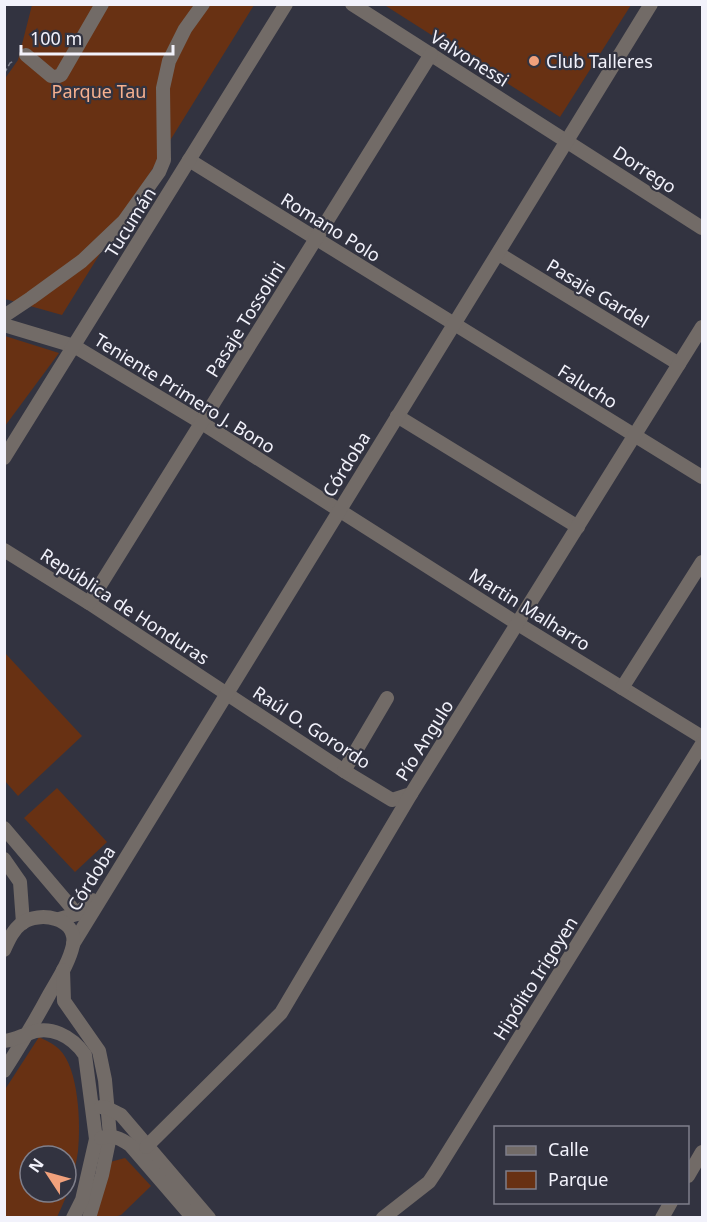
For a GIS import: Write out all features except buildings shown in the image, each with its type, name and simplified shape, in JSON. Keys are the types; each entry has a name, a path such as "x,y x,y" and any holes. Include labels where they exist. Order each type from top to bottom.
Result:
{"street":[{"path":"4,316 82,261 124,221 159,172 164,160 163,88 169,61 185,29 203,4"},
{"name":"Tucumán","path":"4,458 286,4"},
{"name":"Valvonessi","path":"352,4 564,139"},
{"name":"Córdoba","path":"13,931 34,917 59,919 77,914 92,900 451,323 644,4"},
{"name":"Córdoba","path":"336,507 397,416 451,323 499,254 564,139 651,4"},
{"path":"26,55 51,76 61,75 101,5"},
{"name":"Pasaje Tossolini","path":"89,603 431,54"},
{"name":"Dorrego","path":"564,139 702,228"},
{"name":"Romano Polo","path":"189,160 451,323"},
{"name":"Pasaje Gardel","path":"499,254 680,364"},
{"name":"Falucho","path":"451,323 702,477"},
{"name":"Teniente Primero J. Bono","path":"4,325 74,346 336,507"},
{"name":"Pío Angulo","path":"146,1147 281,1013 411,794 680,364 700,336"},
{"path":"397,416 578,527"},
{"name":"Martin Malharro","path":"336,507 518,624 702,737"},
{"name":"República de Honduras","path":"4,550 223,691"},
{"path":"622,688 702,562"},
{"name":"Córdoba","path":"63,970 73,944 223,691"},
{"name":"Raúl O. Gorordo","path":"223,691 392,800 411,794"},
{"path":"344,771 387,698"},
{"name":"Hipólito Irigoyen","path":"383,1218 429,1182 702,744"},
{"path":"4,828 77,914"},
{"path":"4,859 20,882 13,931 4,950"},
{"path":"59,919 71,930 73,944"},
{"path":"4,1071 63,970"},
{"path":"63,970 64,1001 99,1051 105,1080 110,1136 89,1218"},
{"path":"4,1041 15,1040 28,1033 51,1030 77,1044 85,1055 96,1139 82,1200 73,1218"},
{"path":"92,1106 107,1108 121,1115 209,1218"},
{"path":"96,1139 110,1136 121,1138 130,1145 193,1218"},
{"path":"689,1173 702,1152"},
{"path":"662,1218 670,1204"}],"path":[{"path":"4,75 10,63 26,55"}],"green space":[{"name":"Club Talleres","path":"387,4 631,5 560,117 386,6"},
{"name":"Parque Tau","path":"32,5 254,5 62,315 5,299 4,80 18,60"},
{"path":"4,336 59,353 5,426"},
{"path":"5,653 82,736 18,796 5,781"},
{"path":"57,788 107,842 75,872 24,818"},
{"path":"39,1037 57,1047 71,1069 79,1112 78,1150 78,1144 18,1144 18,1204 62,1204 57,1217 5,1217 4,1091"},
{"path":"125,1158 151,1186 121,1215 91,1218 110,1162"}],"place":[{"name":"Club Talleres","path":"534,61"}]}
